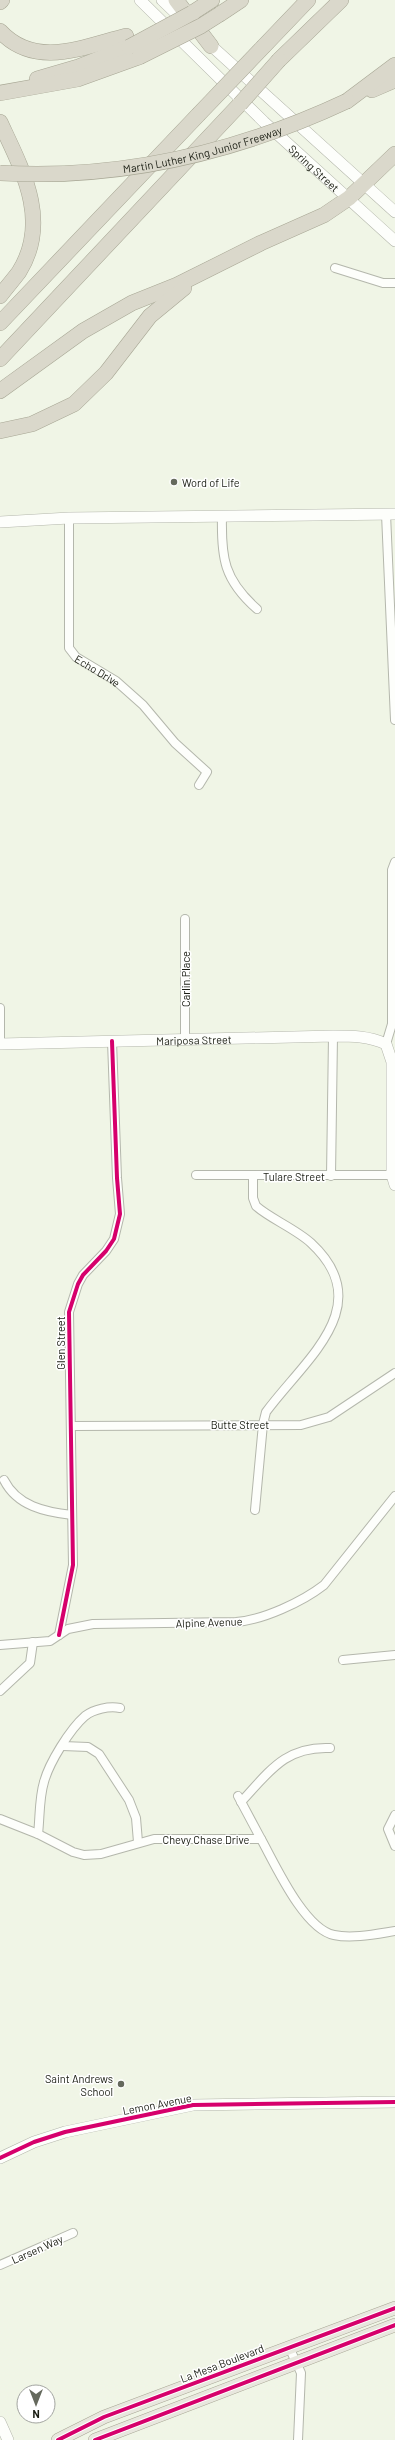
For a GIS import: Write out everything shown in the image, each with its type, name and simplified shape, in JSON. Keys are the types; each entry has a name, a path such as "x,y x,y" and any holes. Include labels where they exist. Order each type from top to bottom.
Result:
{"highway":[{"path":"176,0 211,46"},
{"path":"0,91 22,86 131,47 201,26 241,0"},
{"path":"0,323 308,0"},
{"path":"0,359 215,132 279,60 341,0"},
{"path":"0,31 8,39 21,47 44,53 70,50 131,47 211,1"},
{"path":"347,101 395,65"},
{"name":"Martin Luther King Junior Freeway","path":"0,174 92,172 180,159 265,135 395,80"},
{"path":"0,122 29,189 34,226 26,259 19,272 0,296"},
{"path":"0,391 83,331 132,303 324,215 349,198 395,154"},
{"path":"0,431 32,424 61,412 86,394 106,373 150,316 211,268"}],"main road":[{"name":"Spring Street","path":"140,0 264,122 395,241"},
{"name":"Spring Street","path":"162,0 395,212"},
{"path":"0,522 69,518 391,514"},
{"name":"Mariposa Street","path":"0,1044 334,1036 370,1037 386,1044"},
{"path":"386,1044 392,1062 393,1180"},
{"name":"Lemon Avenue","path":"0,2158 34,2142 66,2132 193,2105 395,2102"},
{"name":"La Mesa Boulevard","path":"58,2440 104,2417 395,2308"},
{"path":"95,2440 395,2325"},
{"path":"0,2422 8,2440"}],"street":[{"path":"335,268 383,283 395,283"},
{"path":"391,514 394,720"},
{"path":"222,516 223,551 228,574 242,595 257,608"},
{"name":"Echo Drive","path":"69,518 69,648 76,657 116,681 143,704 174,743 207,772 199,785"},
{"path":"386,1044 392,1024 392,870 395,862"},
{"name":"Carlin Place","path":"185,919 186,1039"},
{"path":"0,1008 0,1044"},
{"path":"331,1176 334,1036"},
{"name":"Glen Street","path":"59,1635 73,1565 69,1312 78,1284 83,1275 106,1251 114,1239 120,1214 116,1178 112,1041"},
{"name":"Tulare Street","path":"196,1175 331,1176 393,1180"},
{"path":"253,1175 253,1198 256,1206 311,1243 332,1269 337,1282 339,1298 333,1321 324,1341 307,1364 266,1412 263,1424 255,1510"},
{"name":"Butte Street","path":"71,1426 301,1425 320,1421 395,1373"},
{"path":"4,1480 9,1490 35,1508 50,1513 72,1514"},
{"name":"Alpine Avenue","path":"0,1645 50,1641 68,1629 93,1624 236,1622 255,1619 312,1595 324,1585 395,1496"},
{"path":"0,1691 30,1663 33,1642"},
{"path":"343,1660 395,1655"},
{"path":"38,1834 44,1782 62,1746 84,1716 93,1711 112,1707 120,1708"},
{"path":"62,1746 88,1747 99,1754 129,1800 136,1818 138,1842"},
{"path":"261,1839 239,1799 285,1757 308,1749 330,1748"},
{"path":"395,1815 388,1829 395,1846"},
{"name":"Chevy Chase Drive","path":"0,1819 38,1834 73,1852 84,1855 101,1854 138,1842 154,1839 261,1839 296,1900 318,1928 334,1935 370,1935 395,1931"},
{"name":"Larsen Way","path":"0,2265 74,2233"},
{"path":"289,2347 301,2373 298,2440"}],"cycle path":[{"path":"59,1635 73,1565 69,1312 78,1284 83,1275 106,1251 114,1239 120,1214 117,1178 112,1041"},
{"path":"0,2158 34,2142 65,2132 193,2105 395,2102"},
{"path":"58,2440 104,2417 395,2308"},
{"path":"95,2440 395,2325"}],"place":[{"name":"Word of Life","path":"174,482"},
{"name":"Saint Andrews School","path":"121,2084"}]}
